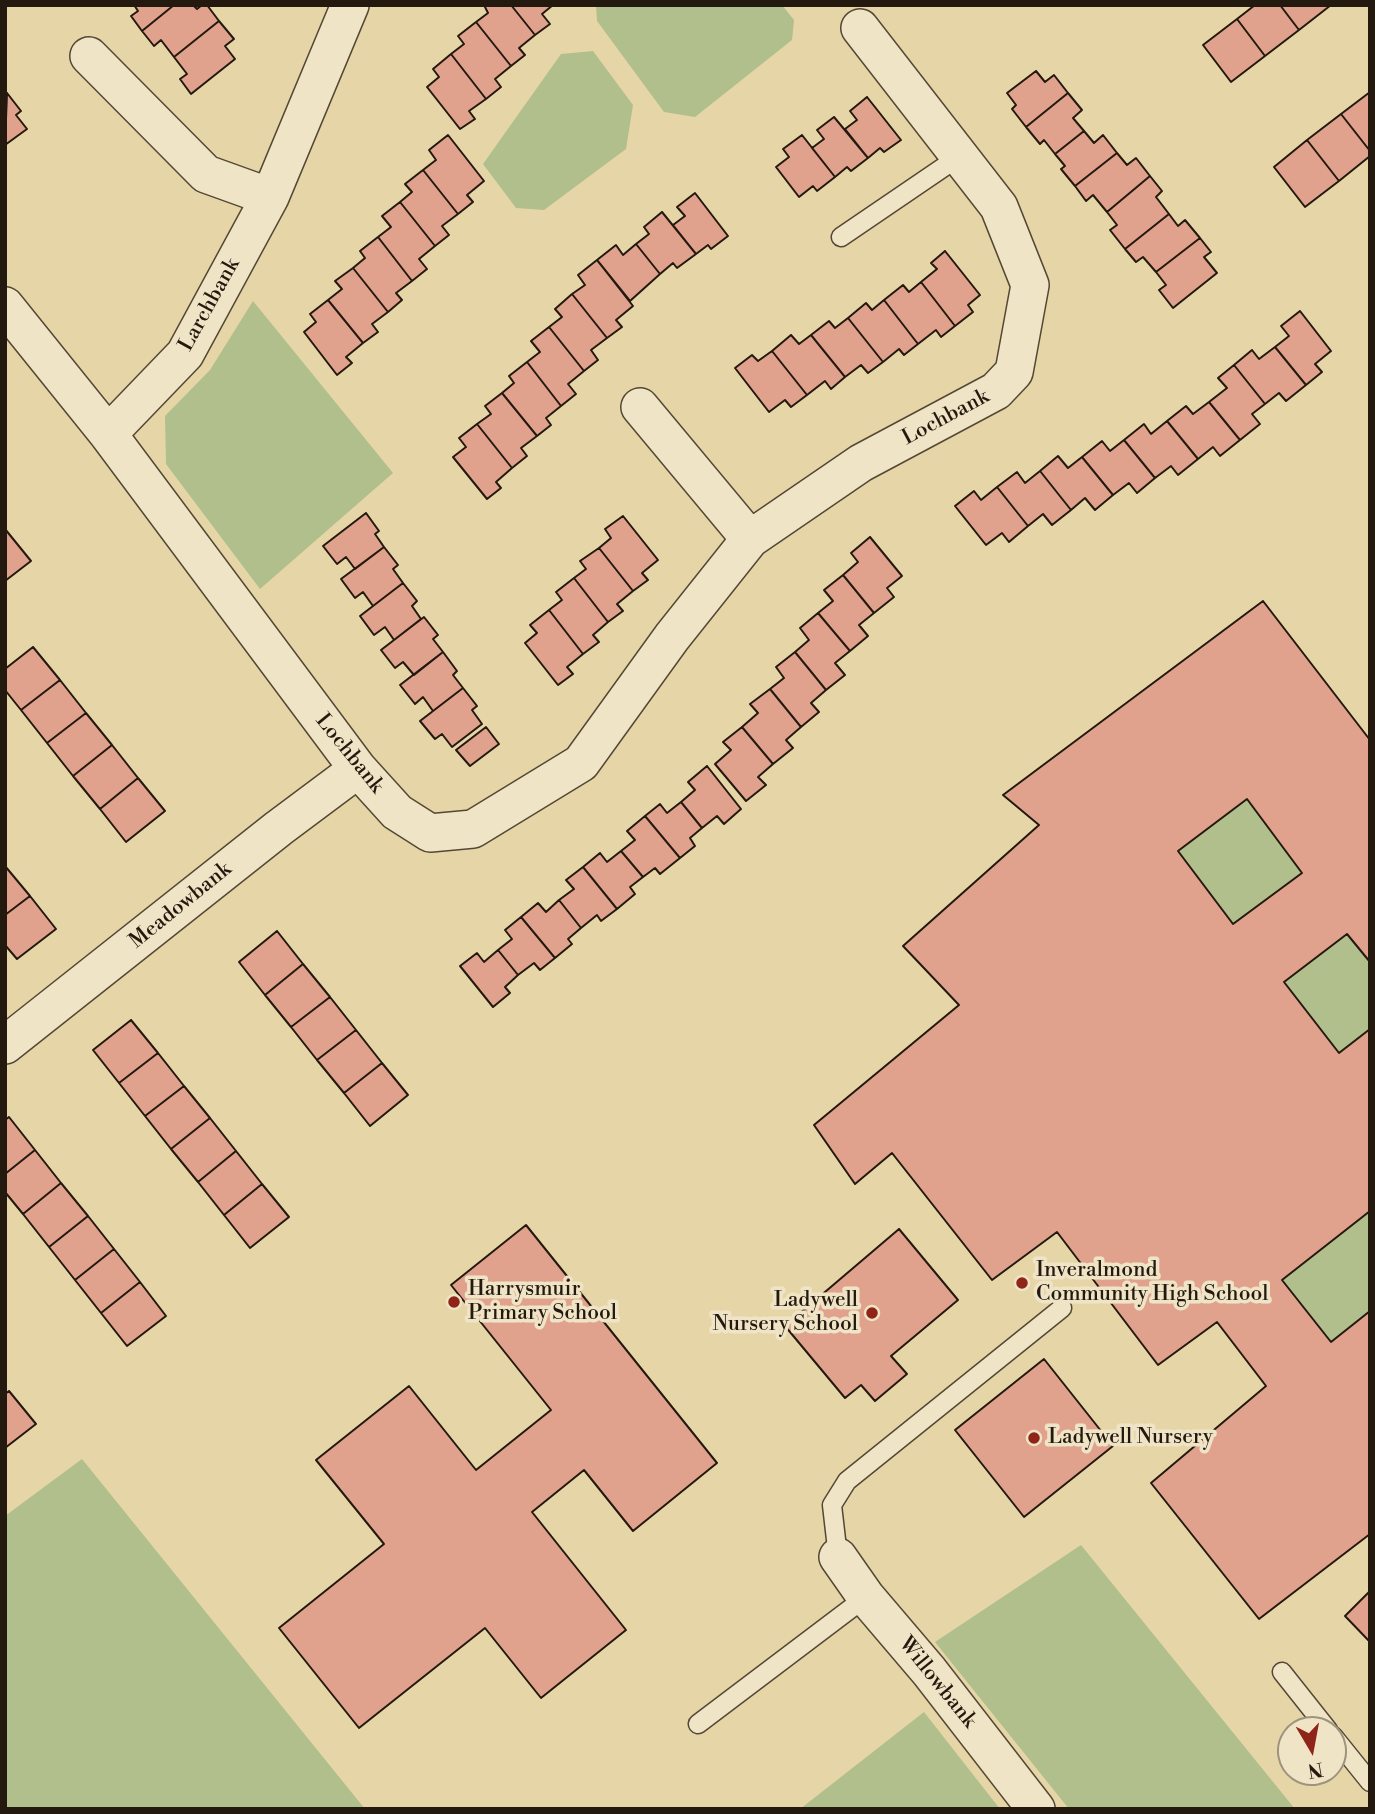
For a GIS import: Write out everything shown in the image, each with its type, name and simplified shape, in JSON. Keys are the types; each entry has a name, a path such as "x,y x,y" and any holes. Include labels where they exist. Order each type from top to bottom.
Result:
{"street":[{"name":"Larchbank","path":"108,433 185,354 270,197 350,5"},
{"name":"Lochbank","path":"5,306 108,433 358,769 397,812 430,833 473,829 581,763 672,637 750,538 861,463 996,391 1014,372 1030,285 999,207 860,28"},
{"path":"89,56 206,174 270,197"},
{"path":"640,407 750,538"},
{"name":"Meadowbank","path":"5,1045 279,828 358,769"},
{"name":"Willowbank","path":"838,1557 866,1597 929,1671 1036,1809"}],"lane":[{"path":"841,237 960,156"},
{"path":"838,1557 832,1505 847,1480 1062,1308"},
{"path":"698,1724 866,1597"},
{"path":"1282,1672 1317,1716"},
{"path":"1347,1753 1370,1782"}],"green space":[{"path":"596,5 782,5 794,20 792,40 695,117 664,112 597,21"},
{"path":"593,51 633,105 626,149 544,210 516,208 483,164 561,54"},
{"path":"253,301 393,473 260,589 166,464 165,416 210,370"},
{"path":"1247,799 1302,873 1233,924 1178,851"},
{"path":"1347,934 1370,962 1370,1029 1339,1053 1284,982"},
{"path":"1370,1211 1370,1311 1331,1342 1282,1280"},
{"path":"82,1459 365,1809 7,1809 5,1516"},
{"path":"1081,1545 1295,1809 1069,1809 935,1642"},
{"path":"924,1712 1000,1809 800,1809"}],"building":[{"path":"134,5 174,5 142,31 131,16 138,11"},
{"path":"174,5 193,5 197,9 207,5 219,21 174,57 161,40 154,46 142,31"},
{"path":"484,5 511,5 535,35 519,48 525,55 511,66 476,22 488,13"},
{"path":"511,5 553,5 542,14 550,24 535,35"},
{"path":"1255,5 1280,5 1299,30 1265,56 1237,19"},
{"path":"1280,5 1331,5 1299,30"},
{"path":"1237,19 1265,56 1231,82 1203,45"},
{"path":"219,21 234,39 225,46 235,59 191,94 180,79 187,74 174,57"},
{"path":"476,22 511,66 495,79 501,87 486,99 451,54 464,44 458,36"},
{"path":"451,54 486,99 469,111 475,119 460,129 427,87 439,77 433,69"},
{"path":"1036,71 1045,82 1054,75 1068,93 1026,127 1012,109 1016,105 1007,93"},
{"path":"1370,92 1370,151 1341,114"},
{"path":"7,93 21,111 16,115 27,129 5,145"},
{"path":"1068,93 1082,110 1073,118 1084,131 1055,154 1044,140 1040,144 1026,127"},
{"path":"867,97 901,140 884,152 880,148 868,158 845,129 857,120 850,111"},
{"path":"1341,114 1370,151 1370,156 1339,181 1307,140"},
{"path":"834,117 868,158 851,171 847,167 835,177 812,148 824,139 817,130"},
{"path":"1084,131 1094,143 1103,135 1117,153 1075,186 1061,169 1065,166 1055,154"},
{"path":"448,135 484,181 467,195 473,202 458,214 423,170 436,160 429,150"},
{"path":"802,135 835,177 817,191 813,186 799,197 776,167 789,157 783,149"},
{"path":"1307,140 1339,181 1305,207 1274,167"},
{"path":"1117,153 1127,165 1136,158 1150,176 1107,212 1093,195 1086,201 1075,186"},
{"path":"423,170 458,214 442,226 449,235 435,246 400,202 412,192 405,184"},
{"path":"1150,176 1162,191 1156,197 1169,214 1125,249 1110,230 1117,225 1107,212"},
{"path":"695,193 728,236 711,249 708,245 696,254 673,225 685,216 677,207"},
{"path":"400,202 435,246 419,259 427,269 412,281 378,237 391,227 382,216"},
{"path":"662,212 696,254 677,268 673,263 660,274 636,244 649,234 644,227"},
{"path":"1169,214 1178,226 1185,220 1200,238 1156,272 1143,257 1136,262 1125,249"},
{"path":"378,237 412,281 396,293 402,300 388,312 353,268 365,258 360,251"},
{"path":"1200,238 1211,252 1204,257 1217,273 1173,308 1159,290 1166,285 1156,272"},
{"path":"636,244 660,274 630,301 597,260 616,245 623,255"},
{"path":"945,251 980,295 968,305 973,312 955,326 921,282 937,269 931,263"},
{"path":"597,260 633,306 616,320 622,327 607,338 572,294 585,285 578,275"},
{"path":"353,268 388,312 372,324 378,332 363,343 328,300 342,289 335,281"},
{"path":"921,282 955,326 941,337 936,330 918,344 884,300 903,285 909,292"},
{"path":"572,294 607,338 591,350 598,360 584,371 549,327 562,317 555,309"},
{"path":"328,300 363,343 346,357 352,363 337,375 304,332 316,322 310,314"},
{"path":"884,300 918,344 904,355 899,349 883,362 848,318 866,303 872,310"},
{"path":"1300,311 1331,351 1315,364 1322,372 1306,385 1275,347 1289,336 1281,326"},
{"path":"848,318 883,362 868,373 861,365 845,377 811,335 829,321 835,328"},
{"path":"549,327 584,371 568,384 576,394 561,406 527,362 540,352 531,341"},
{"path":"791,335 799,344 811,335 845,377 831,389 825,381 807,395 772,351"},
{"path":"1275,347 1306,385 1286,401 1279,393 1265,404 1234,365 1252,350 1259,359"},
{"path":"772,351 807,395 791,407 785,400 769,412 735,368 752,355 758,361"},
{"path":"527,362 561,406 546,418 551,425 537,436 502,393 514,383 509,376"},
{"path":"1234,365 1265,404 1252,414 1260,424 1240,440 1209,402 1227,388 1218,378"},
{"path":"502,393 537,436 521,448 527,456 512,468 477,424 491,414 485,406"},
{"path":"1209,402 1240,440 1220,456 1213,447 1198,459 1167,421 1186,406 1193,414"},
{"path":"1167,421 1198,459 1178,475 1171,466 1155,478 1124,440 1144,424 1151,434"},
{"path":"477,424 512,468 496,482 501,488 487,499 453,457 466,447 459,438"},
{"path":"1124,440 1155,478 1137,493 1129,483 1113,495 1082,457 1102,441 1110,451"},
{"path":"1058,456 1068,468 1082,457 1113,495 1095,510 1085,498 1071,510 1040,471"},
{"path":"1040,471 1071,510 1052,525 1043,514 1028,526 997,487 1017,472 1025,483"},
{"path":"997,487 1028,526 1009,542 1002,533 986,545 955,506 974,491 981,500"},
{"path":"366,513 379,531 375,534 384,547 355,569 346,557 337,564 323,546"},
{"path":"623,516 658,560 642,573 648,580 633,591 599,548 611,538 605,529"},
{"path":"5,529 31,561 5,581"},
{"path":"870,537 902,576 887,588 894,597 874,613 843,575 858,562 851,553"},
{"path":"384,547 398,565 393,569 403,583 373,606 363,592 355,598 341,579"},
{"path":"599,548 633,591 617,604 623,611 608,622 574,578 586,569 580,561"},
{"path":"843,575 874,613 859,625 868,636 850,651 818,613 833,601 824,590"},
{"path":"574,578 608,622 593,635 599,642 583,654 549,610 562,600 556,592"},
{"path":"403,583 417,601 412,606 421,619 394,640 385,627 374,635 360,616"},
{"path":"1263,601 1370,740 1370,962 1347,934 1284,982 1339,1053 1370,1029 1370,1211 1282,1280 1331,1342 1370,1311 1370,1534 1259,1619 1151,1483 1266,1386 1217,1322 1158,1365 1057,1232 992,1280 892,1153 855,1184 814,1125 959,1005 903,946 1039,825 1003,795","holes":["1247,799 1302,873 1233,924 1178,851"]},
{"path":"549,610 583,654 567,667 573,674 558,685 525,643 537,633 530,625"},
{"path":"818,613 850,651 835,663 845,675 826,690 795,652 809,640 800,628"},
{"path":"424,617 438,635 433,639 443,652 414,675 403,662 395,668 381,650"},
{"path":"33,647 60,680 21,710 5,690 5,669"},
{"path":"443,652 457,671 453,675 463,688 433,711 423,697 415,704 400,685"},
{"path":"795,652 826,690 811,703 819,712 801,727 770,689 784,678 776,667"},
{"path":"60,680 86,713 47,743 21,710"},
{"path":"463,688 477,706 472,710 482,724 452,747 442,734 435,739 420,721"},
{"path":"770,689 801,727 786,740 793,748 773,764 742,727 758,713 750,704"},
{"path":"86,713 112,745 73,776 47,743"},
{"path":"486,727 499,744 470,766 456,750"},
{"path":"742,727 773,764 758,777 766,785 746,801 715,764 731,750 723,742"},
{"path":"112,745 138,778 100,809 73,776"},
{"path":"707,766 741,809 724,824 717,816 702,828 681,802 695,790 688,782"},
{"path":"138,778 165,811 126,842 100,809"},
{"path":"681,802 702,828 690,838 695,846 680,858 645,816 660,804 667,813"},
{"path":"645,816 680,858 660,874 655,868 643,877 621,851 635,840 627,831"},
{"path":"621,851 643,877 630,887 635,894 617,909 583,867 600,853 607,862"},
{"path":"5,866 30,896 5,915"},
{"path":"583,867 617,909 601,921 597,915 581,928 559,900 574,889 566,880"},
{"path":"30,896 56,929 17,959 5,945 5,915"},
{"path":"559,900 581,928 568,939 572,944 555,958 521,917 538,903 546,912"},
{"path":"521,917 555,958 540,970 534,963 518,975 498,950 512,939 505,930"},
{"path":"277,931 303,964 265,995 239,962"},
{"path":"498,950 518,975 505,987 510,993 493,1007 460,966 477,953 484,962"},
{"path":"303,964 330,997 291,1027 265,995"},
{"path":"330,997 356,1030 317,1060 291,1027"},
{"path":"131,1020 158,1053 119,1083 93,1050"},
{"path":"356,1030 382,1063 344,1093 317,1060"},
{"path":"158,1053 184,1086 145,1116 119,1083"},
{"path":"382,1063 408,1095 370,1126 344,1093"},
{"path":"184,1086 210,1118 171,1149 145,1116"},
{"path":"9,1117 35,1150 5,1174 5,1120"},
{"path":"210,1118 236,1151 198,1182 171,1149"},
{"path":"35,1150 61,1183 23,1214 5,1192 5,1174"},
{"path":"236,1151 262,1184 224,1215 198,1182"},
{"path":"61,1183 88,1216 49,1247 23,1214"},
{"path":"262,1184 289,1217 250,1248 224,1215"},
{"path":"88,1216 114,1249 75,1280 49,1247"},
{"path":"526,1225 717,1463 633,1531 584,1470 532,1512 626,1630 541,1698 485,1628 359,1728 279,1628 384,1544 316,1460 409,1386 476,1470 551,1410 451,1285"},
{"name":"Ladywell Nursery School","path":"899,1229 958,1300 891,1356 907,1374 875,1401 861,1385 845,1398 785,1326"},
{"path":"114,1249 140,1282 101,1313 75,1280"},
{"path":"140,1282 166,1316 127,1346 101,1313"},
{"name":"Ladywell Nursery","path":"1044,1359 1113,1446 1024,1517 955,1430"},
{"path":"9,1391 36,1424 5,1448 5,1394"},
{"path":"1370,1591 1370,1642 1345,1616"}],"place":[{"name":"Inveralmond Community High School","path":"1022,1283"},
{"name":"Harrysmuir Primary School","path":"454,1302"},
{"name":"Ladywell Nursery School","path":"872,1313"},
{"name":"Ladywell Nursery","path":"1034,1438"}]}
